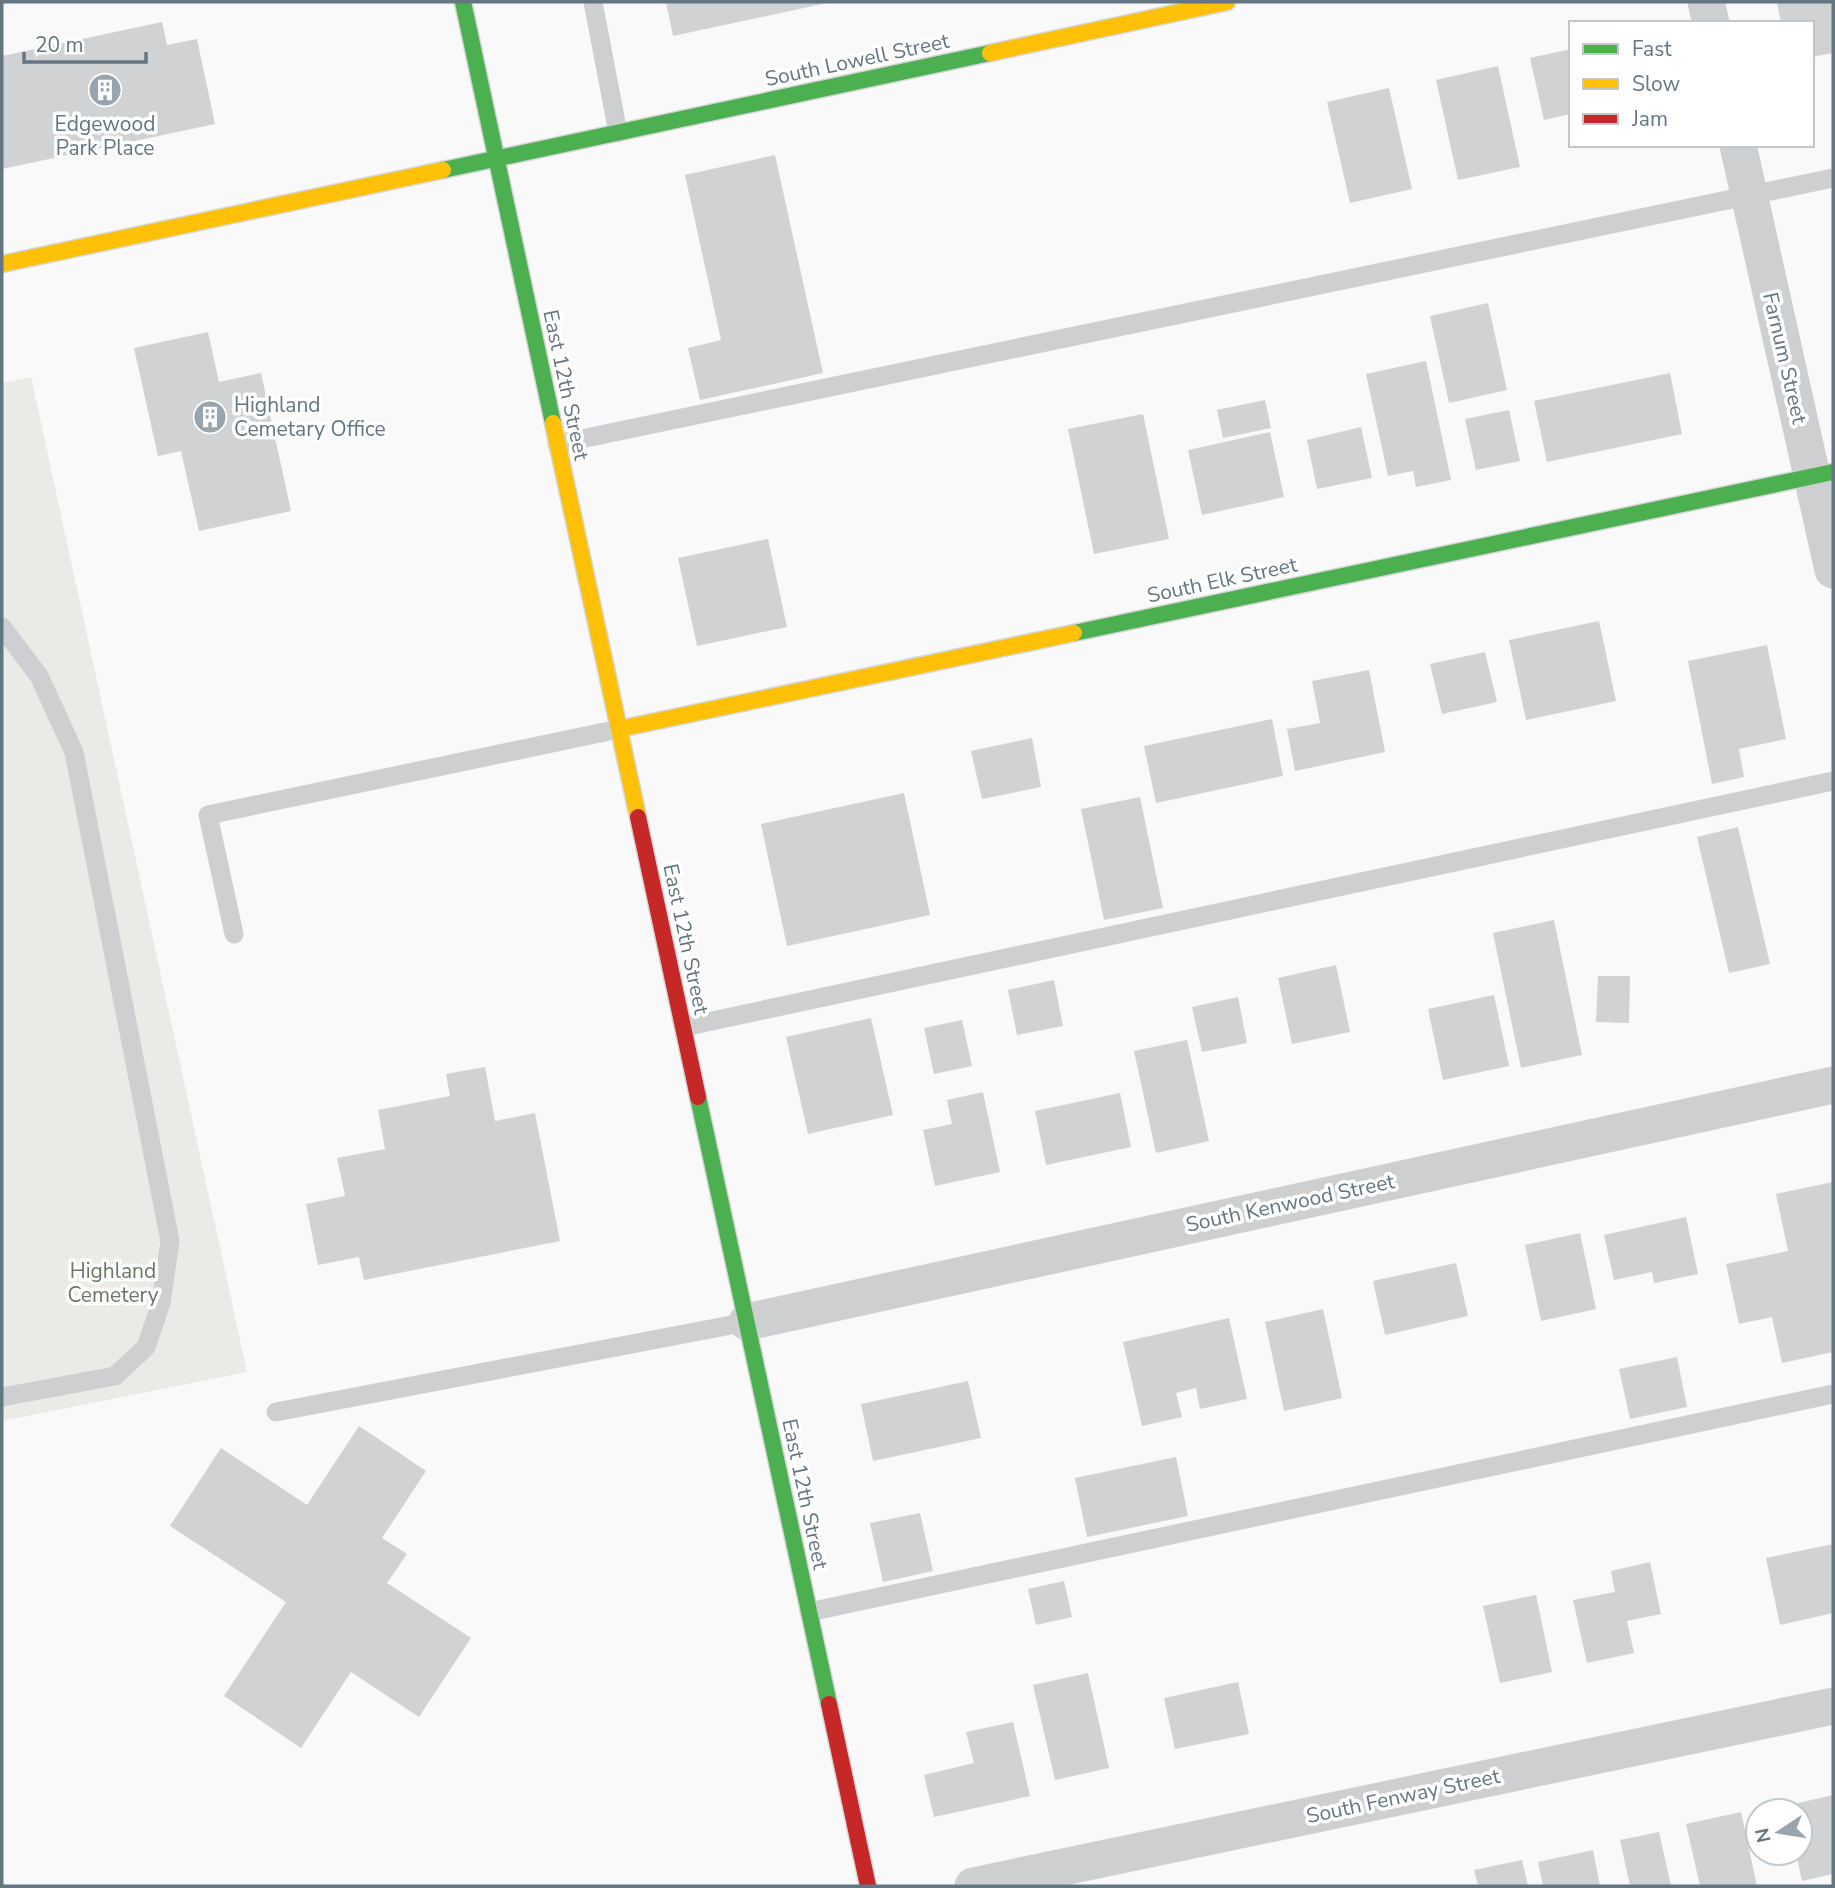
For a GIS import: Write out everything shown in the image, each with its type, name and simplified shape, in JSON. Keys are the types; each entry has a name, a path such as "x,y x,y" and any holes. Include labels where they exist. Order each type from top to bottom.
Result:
{"street":[{"name":"East 12th Street","path":"463,2 868,1886"},
{"name":"South Lowell Street","path":"2,264 1227,2"},
{"path":"1706,2 1711,21"},
{"name":"Farnum Street","path":"1738,147 1823,474 1833,570"},
{"name":"South Elk Street","path":"619,729 1823,474"},
{"name":"South Kenwood Street","path":"747,1322 1833,1085"},
{"name":"South Fenway Street","path":"973,1886 1833,1706"}],"lane":[{"path":"593,2 618,133"},
{"path":"557,444 1833,178"},
{"path":"2,627 39,676 74,752 170,1241 161,1303 146,1346 115,1376 2,1398"},
{"path":"234,934 208,815 619,729"},
{"path":"684,1027 1833,781"},
{"path":"276,1412 747,1322"},
{"path":"809,1612 1833,1394"}],"green space":[{"name":"Highland Cemetery","path":"31,377 247,1372 2,1421 2,383"}],"building":[{"path":"666,2 827,2 827,3 673,36"},
{"path":"1777,2 1833,2 1833,53 1814,57 1814,21 1781,21"},
{"name":"Edgewood Park Place","path":"162,22 167,45 197,39 215,124 2,169 2,56"},
{"path":"1569,49 1569,114 1544,120 1530,58"},
{"path":"1498,66 1520,167 1458,180 1436,80"},
{"path":"1389,88 1412,189 1350,203 1327,102"},
{"path":"775,155 823,373 700,400 688,348 721,340 685,175"},
{"path":"1488,303 1507,390 1449,403 1430,316"},
{"name":"Highland Cemetary Office","path":"208,332 219,382 261,373 291,511 199,531 181,451 158,456 134,348"},
{"path":"1426,361 1451,480 1416,487 1413,471 1388,476 1366,374"},
{"path":"1670,373 1682,434 1547,462 1534,401"},
{"path":"1265,400 1271,428 1223,438 1217,410"},
{"path":"1509,410 1520,461 1476,470 1465,419"},
{"path":"1143,414 1169,539 1094,554 1068,429"},
{"path":"1361,427 1372,478 1317,489 1307,440"},
{"path":"1270,432 1284,497 1202,515 1188,450"},
{"path":"768,539 787,627 697,646 678,558"},
{"path":"1599,621 1616,701 1526,720 1509,640"},
{"path":"1767,645 1786,739 1739,749 1744,777 1712,784 1688,661"},
{"path":"1485,652 1497,702 1442,714 1430,664"},
{"path":"1369,670 1385,752 1295,771 1287,729 1320,723 1312,681"},
{"path":"1272,719 1283,776 1156,803 1144,746"},
{"path":"1032,738 1041,787 982,799 971,751"},
{"path":"904,793 930,915 787,946 761,824"},
{"path":"1140,797 1163,908 1104,920 1081,809"},
{"path":"1738,827 1770,964 1729,973 1697,837"},
{"path":"1554,920 1582,1055 1521,1068 1493,933"},
{"path":"1336,965 1350,1032 1292,1044 1278,978"},
{"path":"1598,976 1630,976 1629,1023 1596,1022"},
{"path":"1054,980 1063,1026 1017,1035 1008,990"},
{"path":"1494,995 1509,1066 1443,1080 1428,1009"},
{"path":"1238,997 1247,1043 1202,1052 1192,1007"},
{"path":"871,1018 893,1115 808,1134 786,1037"},
{"path":"962,1020 972,1066 934,1074 924,1028"},
{"path":"1187,1040 1209,1141 1156,1153 1134,1051"},
{"path":"485,1067 495,1121 535,1113 560,1241 364,1280 359,1257 318,1265 306,1204 345,1196 337,1158 385,1149 378,1110 450,1096 446,1074"},
{"path":"983,1092 1000,1172 935,1186 923,1130 952,1124 947,1100"},
{"path":"1120,1093 1131,1147 1046,1165 1035,1111"},
{"path":"1833,1182 1833,1352 1782,1363 1772,1317 1739,1324 1726,1264 1788,1251 1776,1194"},
{"path":"1686,1217 1698,1274 1654,1283 1652,1272 1614,1280 1604,1235"},
{"path":"1580,1233 1596,1309 1541,1321 1525,1245"},
{"path":"1456,1263 1468,1316 1385,1335 1373,1281"},
{"path":"1323,1309 1342,1398 1284,1411 1265,1322"},
{"path":"1229,1318 1247,1399 1200,1409 1196,1388 1176,1393 1182,1417 1142,1426 1123,1342"},
{"path":"1677,1357 1687,1407 1630,1419 1619,1369"},
{"path":"968,1381 981,1438 873,1461 861,1404"},
{"path":"359,1426 426,1471 382,1538 407,1554 387,1583 471,1638 419,1717 351,1672 301,1748 224,1696 286,1602 170,1526 221,1448 307,1505"},
{"path":"1176,1457 1188,1516 1087,1537 1075,1478"},
{"path":"920,1513 933,1571 883,1582 870,1523"},
{"path":"1833,1544 1833,1613 1780,1625 1766,1558"},
{"path":"1650,1562 1661,1614 1627,1621 1634,1653 1587,1663 1573,1600 1615,1592 1611,1571"},
{"path":"1064,1581 1072,1617 1036,1625 1028,1589"},
{"path":"1536,1595 1552,1672 1500,1683 1483,1606"},
{"path":"1088,1673 1109,1768 1055,1780 1033,1685"},
{"path":"1238,1682 1249,1734 1175,1749 1164,1698"},
{"path":"1013,1722 1030,1796 934,1817 924,1775 974,1763 966,1732"},
{"path":"1833,1795 1833,1874 1802,1881 1799,1867 1814,1867 1814,1799"},
{"path":"1741,1812 1744,1826 1744,1867 1753,1867 1757,1886 1700,1886 1686,1824"},
{"path":"1659,1832 1671,1886 1630,1886 1620,1840"},
{"path":"1593,1850 1600,1886 1543,1886 1538,1862"},
{"path":"1522,1860 1528,1886 1478,1886 1474,1870"}],"traffic: fast":[{"path":"463,2 553,423"},
{"path":"443,170 990,53"},
{"path":"1074,633 1833,472"},
{"path":"698,1097 829,1704"}],"traffic: slow":[{"path":"990,53 1227,2"},
{"path":"2,264 443,170"},
{"path":"553,423 638,817"},
{"path":"619,729 1074,633"}],"traffic: jam":[{"path":"638,817 698,1097"},
{"path":"829,1704 868,1886"}],"place":[{"name":"Edgewood Park Place","path":"105,90"},
{"name":"Highland Cemetary Office","path":"210,417"}]}
